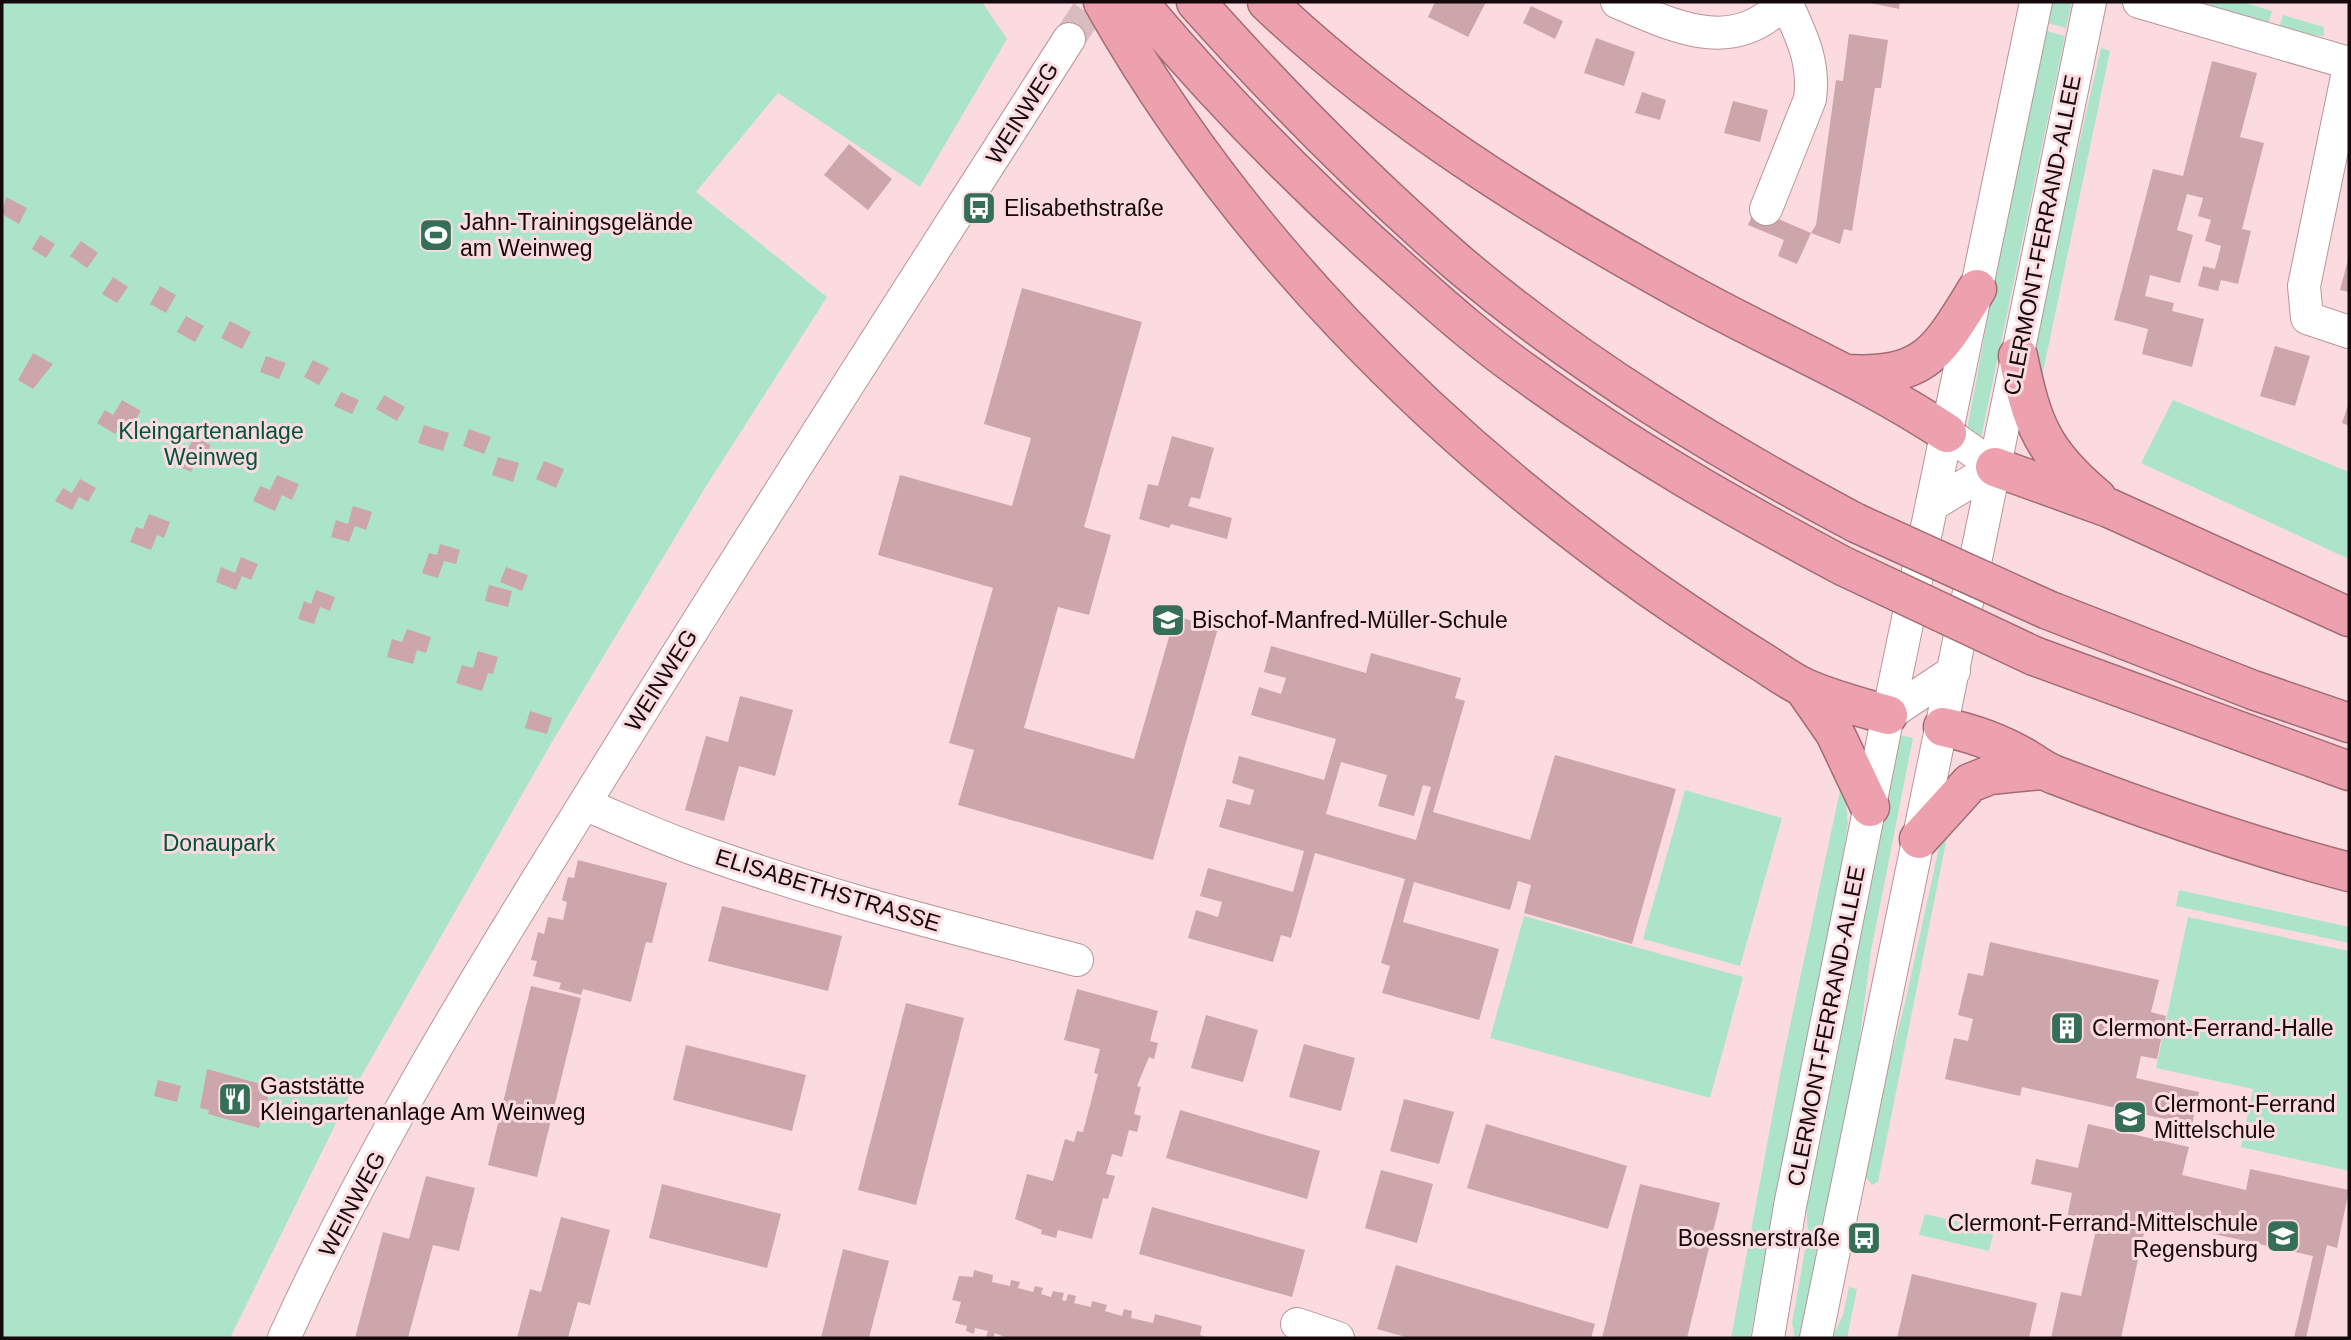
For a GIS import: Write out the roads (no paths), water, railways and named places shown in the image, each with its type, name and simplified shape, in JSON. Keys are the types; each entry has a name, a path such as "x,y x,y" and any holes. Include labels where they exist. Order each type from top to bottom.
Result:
{"highway":[{"path":"1103,2 1157,89 1218,174 1287,261 1434,413 1558,522 1698,621 1803,687 1888,715"},
{"path":"1138,2 1242,121 1328,207 1442,307 1525,373 1632,445 1747,514 1843,566 2034,656 2349,771"},
{"path":"1196,2 1268,84 1356,169 1470,272 1620,384 1775,480 1856,523 2048,610 2253,690 2349,723"},
{"path":"1267,2 1418,128 1503,184 1680,289 1847,374 1947,433"},
{"path":"1847,374 1882,376 1925,360 1949,333 1977,289"},
{"path":"2018,356 2038,431 2050,452 2065,471 2109,508"},
{"path":"1995,467 2020,479 2109,508 2349,617"},
{"path":"1803,687 1835,733 1870,807"},
{"path":"1943,727 1968,732 2027,759 2042,770 2265,850 2349,872"},
{"path":"1919,839 1970,783 1990,775 2042,770"}],"street":[{"path":"1617,2 1669,24 1716,34 1739,31 1765,20 1785,2 1810,56 1813,80 1810,99 1766,209"},
{"name":"CLERMONT-FERRAND-ALLEE","path":"1768,1338 1790,1206 1888,715 2036,2"},
{"name":"CLERMONT-FERRAND-ALLEE","path":"1816,1338 2090,2"},
{"path":"2139,2 2349,65 2304,286 2307,318 2349,332"},
{"name":"WEINWEG","path":"284,1338 419,1079 584,804 710,600 1069,39"},
{"path":"1932,505 1995,467 1947,433"},
{"path":"1888,715 1954,671"},
{"path":"1888,715 1943,727"},
{"name":"ELISABETHSTRASSE","path":"584,804 706,854 892,912 1077,960"},
{"path":"1297,1324 1338,1338"}],"tunnel":[{"path":"1069,39 1094,2"}],"place":[{"name":"Elisabethstraße","path":"979,208"},
{"name":"Jahn-Trainingsgelände am Weinweg","path":"436,235"},
{"name":"Bischof-Manfred-Müller-Schule","path":"1168,620"},
{"name":"Clermont-Ferrand-Halle","path":"2067,1028"},
{"name":"Gaststätte Kleingartenanlage Am Weinweg","path":"235,1099"},
{"name":"Clermont-Ferrand Mittelschule","path":"2130,1117"},
{"name":"Clermont-Ferrand-Mittelschule Regensburg","path":"2283,1236"},
{"name":"Boessnerstraße","path":"1864,1238"}],"park label":[{"name":"Kleingartenanlage Weinweg","path":"211,444"},
{"name":"Donaupark","path":"219,843"}]}
